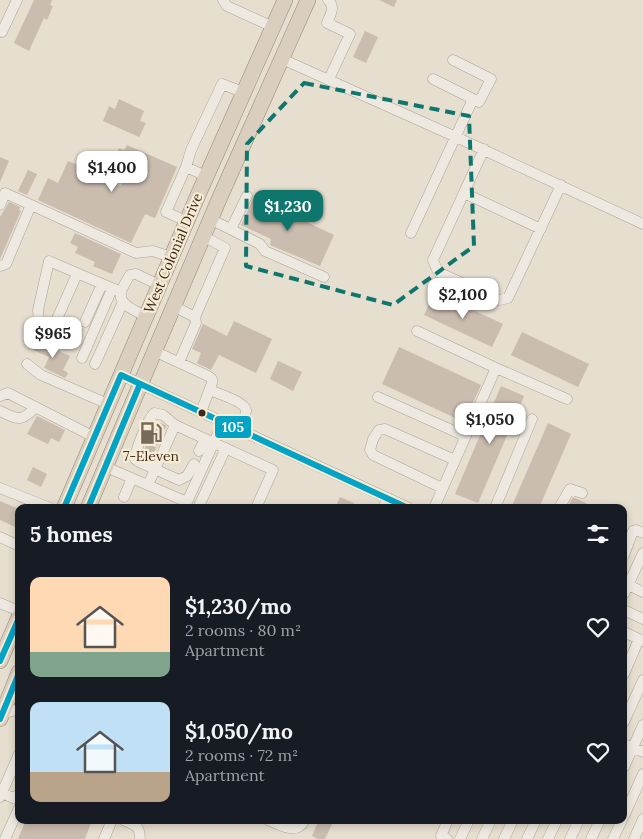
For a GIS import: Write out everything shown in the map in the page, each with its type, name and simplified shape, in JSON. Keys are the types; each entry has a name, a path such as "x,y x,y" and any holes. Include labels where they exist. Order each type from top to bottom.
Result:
{"highway":[{"name":"West Colonial Drive","path":"90,504 203,236 308,0"},
{"name":"West Colonial Drive","path":"66,504 186,221 283,1"},
{"path":"282,59 276,52 275,46 283,1"},
{"path":"235,166 249,110 248,100 243,92"},
{"path":"0,661 15,626"},
{"path":"1,716 15,695"}],"street":[{"path":"0,31 2,32 17,0"},
{"path":"223,0 227,6 273,27"},
{"path":"328,0 333,5 333,10 327,23 350,34 329,79"},
{"path":"282,59 456,136 643,224"},
{"path":"433,79 479,102 491,78 453,60"},
{"path":"186,221 166,212 186,167 191,150 222,84 243,92"},
{"path":"411,234 473,99"},
{"path":"484,150 433,260 438,272 500,300 508,298 561,185"},
{"path":"186,167 206,176"},
{"path":"0,205 5,194 136,253 153,251 171,257"},
{"path":"464,194 540,229"},
{"path":"231,229 247,196"},
{"path":"0,266 6,264 31,205"},
{"path":"210,220 260,244 266,251 324,277"},
{"path":"179,362 194,328 195,317 226,248 203,236"},
{"path":"39,323 38,310 49,261 102,284 119,294 130,308 146,316"},
{"path":"53,328 77,274"},
{"path":"82,358 130,274 136,274 159,285"},
{"path":"85,322 102,284"},
{"path":"95,364 119,294"},
{"path":"173,306 195,317"},
{"path":"417,331 566,399"},
{"path":"154,351 212,379 210,390 201,412"},
{"path":"27,364 42,375 108,404"},
{"path":"436,504 496,368"},
{"path":"121,375 238,429 386,503"},
{"path":"210,390 242,404 246,409 238,429"},
{"path":"0,396 8,393 94,437"},
{"path":"378,397 465,436"},
{"path":"0,411 17,419 25,418 36,407"},
{"path":"148,485 154,470 158,454 170,430 168,418 154,413 152,425 135,459 154,470 179,480 187,476 194,464"},
{"path":"497,504 532,419"},
{"path":"199,451 223,422"},
{"path":"442,488 373,455 370,450 373,439 379,430 385,428 455,460"},
{"path":"170,430 209,441 273,470 258,504"},
{"path":"185,504 209,441"},
{"path":"200,504 226,448"},
{"path":"106,467 148,485 183,504"},
{"path":"124,497 132,478"},
{"path":"0,488 40,504"},
{"path":"561,504 570,489 582,492"},
{"path":"627,547 633,532 636,530 643,533"},
{"path":"0,537 15,544"},
{"path":"627,555 641,557 627,583"},
{"path":"627,588 643,592"},
{"path":"0,603 15,609"},
{"path":"627,611 643,619"},
{"path":"627,633 641,640 627,668"},
{"path":"627,715 643,680"},
{"path":"1,716 15,711"},
{"path":"643,725 628,746 643,752"},
{"path":"15,763 1,794 13,798 15,797"},
{"path":"627,809 643,774"},
{"path":"5,839 15,817"},
{"path":"634,839 643,819"},
{"path":"104,839 110,824"},
{"path":"132,824 136,826 140,835"},
{"path":"277,824 291,830 298,828 302,824"},
{"path":"446,824 441,836 447,839"},
{"path":"460,839 467,824"},
{"path":"482,839 489,824"},
{"path":"504,839 511,824"},
{"path":"527,839 534,824"},
{"path":"548,839 555,824"},
{"path":"570,839 577,824"},
{"path":"591,839 598,824"},
{"path":"613,839 620,824"}],"highlighted area":[{"path":"304,83 469,116 474,246 393,305 246,266 247,144"}],"building":[{"path":"34,0 52,0 50,5 53,6 47,20 44,18 29,51 14,43"},
{"path":"379,0 397,0 394,7"},
{"path":"365,31 378,37 366,63 353,57"},
{"path":"119,99 144,111 140,121 146,123 139,137 103,121 109,106 115,109"},
{"path":"127,145 177,167 155,218 145,214 131,243 38,200 48,178 58,183 68,161 83,167 86,159 95,163 92,168 100,172 99,176 121,186 132,161 116,154 119,148 124,150"},
{"path":"0,157 9,161 0,182"},
{"path":"28,170 37,174 27,195 18,191"},
{"path":"254,197 334,235 320,266 270,245 271,239 241,225"},
{"path":"9,202 20,207 19,210 21,211 0,259 0,217"},
{"path":"75,233 121,254 112,274 93,266 95,262 75,253 78,247 70,243"},
{"path":"435,292 503,324 492,347 424,315"},
{"path":"234,321 272,339 256,373 219,355 211,370 197,363 201,353 192,349 203,324 227,336"},
{"path":"522,332 589,364 578,387 511,355"},
{"path":"37,341 70,356 63,370 68,373 65,378 44,368 49,357 33,350"},
{"path":"399,347 481,385 464,422 382,384"},
{"path":"278,361 302,372 293,391 270,379"},
{"path":"501,386 524,396 478,503 455,494"},
{"path":"37,416 65,430 59,442 51,438 48,444 27,434"},
{"path":"548,423 571,434 541,504 513,504"},
{"path":"33,467 47,474 41,487 27,480"},
{"path":"340,497 354,503 354,504 337,504"},
{"path":"573,497 588,504 569,504"},
{"path":"0,501 15,507 15,527 0,520"},
{"path":"24,824 91,824 85,839 18,839"},
{"path":"317,824 332,824 325,839 318,839 312,836"}],"tunnel":[{"path":"155,426 166,431"},
{"path":"150,437 161,442"},
{"path":"145,448 156,453"}],"transit line":[{"name":"105","path":"66,504 121,375 399,504"},
{"name":"105","path":"90,504 140,384"},
{"name":"105","path":"0,661 15,627"},
{"name":"105","path":"0,719 15,683"}],"place":[{"name":"7-Eleven","path":"151,433"}]}
